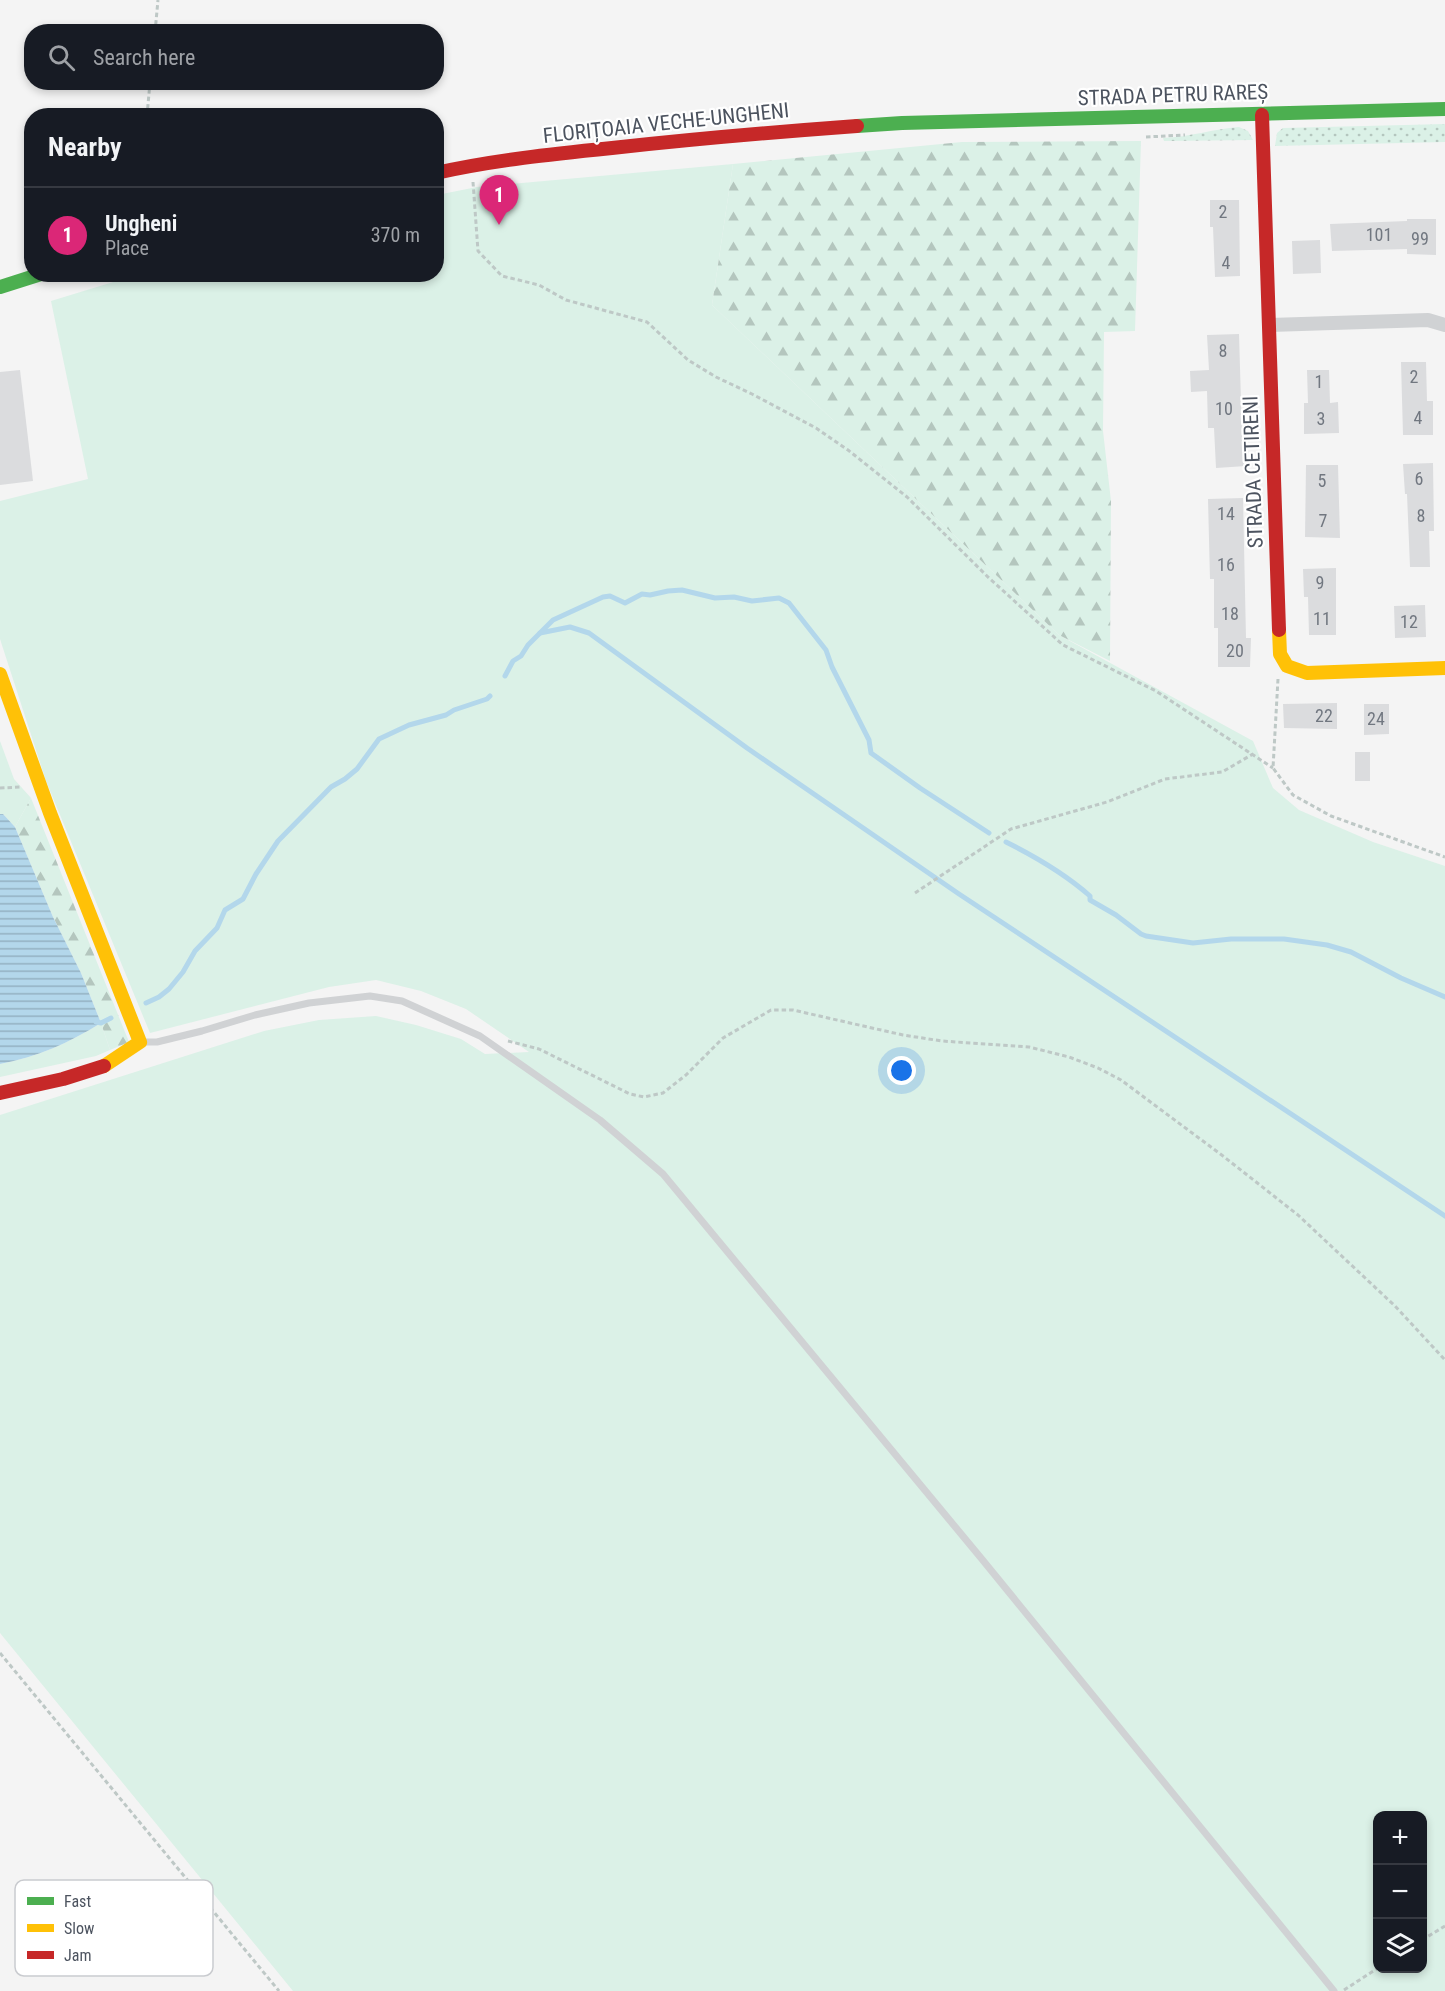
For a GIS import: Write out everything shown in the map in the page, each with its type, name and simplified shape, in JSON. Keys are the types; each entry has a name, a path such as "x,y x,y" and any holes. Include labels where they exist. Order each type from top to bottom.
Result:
{"street":[{"name":"STRADA PETRU RAREȘ","path":"902,123 1445,109"},
{"name":"STRADA CETIRENI","path":"1262,115 1279,651 1284,663"},
{"name":"FLORIȚOAIA VECHE-UNGHENI","path":"444,171 473,165 738,134 902,123"},
{"path":"0,287 24,279"},
{"path":"1269,325 1428,320 1445,325"},
{"path":"1284,663 1296,671 1307,673 1445,668"},
{"path":"0,674 38,787 77,878 140,1042 108,1065 63,1079 0,1094"}],"lane":[{"path":"140,1042 158,1041 202,1031 255,1015 309,1003 370,996 402,1001 480,1036 600,1120 663,1174 981,1558 1334,1991"}],"path":[{"path":"156,24 158,0"},
{"path":"148,108 149,90"},
{"path":"473,165 478,251 502,276 539,285 566,300 647,322 688,360 816,428 848,450 907,497 989,578 1063,645 1156,691 1273,768 1293,795 1331,816 1445,857"},
{"path":"1273,768 1278,680 1284,663"},
{"path":"915,893 1011,829 1107,802 1165,779 1222,771 1252,754"},
{"path":"480,1036 539,1049 630,1094 644,1096 663,1093 686,1075 723,1038 771,1010 792,1010 903,1035 942,1041 1029,1047 1069,1057 1121,1080 1288,1208 1395,1306 1445,1360"},
{"path":"0,1653 187,1880"},
{"path":"213,1911 279,1991"},
{"path":"1427,1937 1445,1926"},
{"path":"1343,1991 1373,1971"}],"green space":[{"path":"1445,124 1445,142 1275,146 1277,133 1283,128"},
{"path":"1239,127 1248,131 1253,140 1164,141 1163,138 1183,136"},
{"path":"1141,141 1135,331 1104,332 1103,431 1111,501 1110,661 1059,635 712,305 733,164 962,142"},
{"path":"733,164 712,305 1059,635 1253,741 1273,788 1299,810 1373,842 1445,866 1445,1991 293,1991 213,1893 213,1880 202,1880 0,1633 0,1115 264,1031 319,1020 376,1016 461,1039 485,1054 529,1052 466,1009 421,991 376,980 329,987 150,1033 46,781 0,639 0,501 88,479 51,301 113,282 444,282 444,194 477,187"},
{"path":"0,741 14,779 31,798 15,827 3,814 0,814"},
{"path":"31,798 129,1042 110,1050 81,973 53,917 15,827"},
{"path":"101,1023 110,1050 96,1056 0,1077 0,1064 52,1048"}],"water":[{"path":"0,814 3,814 15,827 101,1023 52,1048 0,1064"}],"building":[{"path":"1210,200 1239,200 1240,276 1215,277"},
{"path":"1407,219 1436,219 1436,255 1407,254 1407,249 1332,251 1330,224 1407,221"},
{"path":"1320,240 1321,273 1293,274 1292,241"},
{"path":"1239,334 1242,435 1244,435 1246,466 1216,468 1214,428 1208,428 1207,391 1191,392 1190,371 1209,370 1207,335"},
{"path":"1401,362 1426,362 1427,401 1433,401 1433,435 1403,435"},
{"path":"20,370 33,481 0,485 0,372"},
{"path":"1307,370 1329,370 1330,403 1338,402 1339,433 1304,434 1304,403 1308,403"},
{"path":"1433,463 1434,531 1429,531 1430,567 1410,567 1407,494 1405,494 1403,464"},
{"path":"1306,465 1338,465 1340,538 1305,537"},
{"path":"1243,498 1246,638 1251,638 1250,667 1218,667 1218,628 1214,628 1214,579 1210,579 1208,499"},
{"path":"1336,568 1336,635 1309,635 1308,597 1304,597 1303,569"},
{"path":"1425,605 1426,637 1395,638 1394,606"},
{"path":"1337,703 1337,729 1284,728 1283,704"},
{"path":"1364,704 1389,704 1389,734 1364,735"},
{"path":"1355,752 1370,752 1370,781 1355,781"}],"waterway":[{"path":"505,676 513,661 521,656 528,645 553,620 603,597 610,596 625,603 642,594 682,590 715,598 734,597 752,601 779,598 789,603 826,650 832,667 869,740 871,753 989,833"},
{"path":"540,633 570,627 589,633 747,748 959,894 1445,1216"},
{"path":"146,1003 169,989 183,972 195,951 217,928 225,910 243,899 278,841 331,787 357,769 379,739 409,725 446,715 490,696"},
{"path":"1006,842 1060,873 1090,896 1090,900 1146,936 1193,943 1231,939 1284,939 1327,945 1351,952 1401,978 1445,997"},
{"path":"96,1022 101,1023 111,1018"}],"traffic: fast":[{"path":"857,126 1445,109"},
{"path":"0,287 24,279"}],"traffic: slow":[{"path":"1279,630 1280,654 1287,666 1307,673 1445,668"},
{"path":"0,674 50,813 140,1042 104,1066"}],"traffic: jam":[{"path":"1262,115 1279,630"},
{"path":"444,171 568,153 857,126"},
{"path":"0,1093 63,1079 104,1066"}],"place":[{"name":"Ungheni","path":"499,225"}]}
